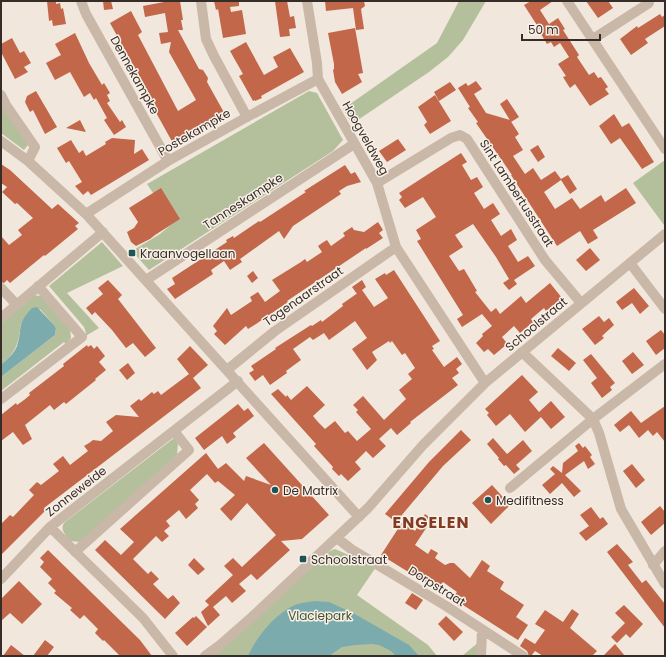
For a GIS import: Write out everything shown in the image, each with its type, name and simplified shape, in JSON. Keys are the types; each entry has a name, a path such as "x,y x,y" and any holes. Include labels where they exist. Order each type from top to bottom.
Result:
{"street":[{"name":"Dennekampke","path":"81,1 86,14 168,161"},
{"path":"201,1 206,39 248,117"},
{"name":"Hoogveldweg","path":"308,1 318,79 377,183 396,247 485,383"},
{"path":"567,1 665,149"},
{"path":"593,39 649,4 649,1"},
{"name":"Postekampke","path":"86,214 168,161 318,79"},
{"path":"1,95 6,105 35,147 28,161"},
{"name":"Sint Lambertusstraat","path":"377,183 451,138 460,135 467,139 544,260 581,303"},
{"path":"1,141 28,161 86,214 359,517"},
{"name":"Tanneskampke","path":"146,280 354,144"},
{"path":"1,318 103,232"},
{"name":"Schoolstraat","path":"205,656 225,640 359,517 374,502 423,445 485,383 665,234"},
{"name":"Togenaarstraat","path":"227,370 275,331 396,247"},
{"path":"630,263 665,309"},
{"path":"1,399 82,337 38,286"},
{"path":"1,288 16,304"},
{"path":"522,352 593,419 599,433 621,509 653,566 665,584"},
{"path":"510,488 593,419 665,364"},
{"name":"Zonneweide","path":"1,579 50,528 238,381"},
{"path":"75,552 189,450 174,431"},
{"path":"50,528 143,618 174,656"},
{"name":"Dorpstraat","path":"337,538 351,549 446,606 522,656"},
{"path":"653,566 665,552"},
{"path":"481,656 482,630"}],"green space":[{"path":"459,1 486,1 463,40 448,57 429,72 352,124 343,109 437,43"},
{"path":"309,91 317,93 343,140 333,151 149,270 132,251 160,234 173,223 147,184"},
{"path":"1,103 28,145 24,150 1,133"},
{"path":"665,160 665,224 664,225 633,183"},
{"path":"102,242 123,266 67,293 99,328 84,337 86,333 84,327 49,286"},
{"path":"33,295 41,296 70,328 71,338 66,345 64,342 1,391 1,377 55,335 56,328 40,309 21,324 16,347 1,365 1,323"},
{"path":"174,438 178,443 177,456 80,542 70,541 63,529 65,522"},
{"name":"Vlaciepark","path":"335,549 376,567 357,595 428,645 437,656 213,656 330,551"},
{"path":"479,642 478,656 462,656"}],"water":[{"path":"37,307 56,328 55,335 1,377 1,365 16,349 24,319 32,308"},
{"path":"314,601 329,602 353,613 409,645 419,656 396,656 391,651 379,645 371,644 342,647 329,656 248,656 256,641 267,626 280,614 295,605"}],"building":[{"path":"47,1 56,1 56,4 60,3 61,9 63,8 66,24 53,26 52,20 49,21"},
{"path":"103,1 111,1 113,9 104,10"},
{"path":"164,1 180,1 183,30 178,30 199,69 203,70 208,78 207,82 226,116 174,145 149,100 152,99 110,23 131,11 142,32 138,35 178,111 196,100 169,52 171,42 161,44 159,33 168,32 165,13 145,17 143,6"},
{"path":"214,1 239,1 239,6 230,7 231,12 242,10 246,34 223,38 218,9 216,10"},
{"path":"275,1 287,1 290,17 294,16 296,28 289,29 290,36 280,37"},
{"path":"325,1 364,1 365,6 361,9 364,29 356,30 353,8 326,11"},
{"path":"531,1 553,1 540,10 549,24 558,18 565,29 563,30 579,55 577,57 589,75 594,72 598,78 601,77 608,87 605,89 609,94 590,106 575,84 570,88 563,77 566,76 558,64 569,57 560,43 554,47 551,42 547,44 541,34 542,33 524,5"},
{"path":"586,1 608,1 613,8 598,18"},
{"path":"660,14 662,17 665,15 665,26 645,39 648,43 631,55 620,39 637,26 638,28"},
{"path":"355,28 363,73 358,74 362,82 342,94 335,82 333,70 334,64 328,33"},
{"path":"75,33 89,63 102,85 104,83 110,93 107,95 110,101 107,103 120,122 122,120 126,127 114,135 104,120 107,118 96,98 94,100 90,93 84,97 70,72 55,80 46,63 61,55 55,44"},
{"path":"12,38 20,53 24,51 31,63 24,67 28,72 15,79 1,52 1,44"},
{"path":"246,42 264,75 278,67 273,57 290,48 304,72 261,96 262,98 253,101 239,76 243,74 230,51"},
{"path":"476,81 482,89 474,94 486,113 510,120 519,134 515,137 523,150 513,156 525,174 533,168 541,180 555,171 561,179 568,175 577,189 570,194 561,180 544,192 555,209 572,198 580,209 601,195 605,202 626,188 636,203 593,230 598,238 588,244 580,231 557,246 512,175 476,123 478,122 468,108 470,107 458,88 466,83 468,86"},
{"path":"450,82 456,90 439,101 434,92"},
{"path":"36,91 57,127 45,134 33,110 30,112 25,102 27,96"},
{"path":"435,95 451,121 430,134 424,125 427,122 418,107"},
{"path":"507,99 519,117 511,122 500,104"},
{"path":"614,114 622,127 629,123 654,162 642,169 620,138 611,144 599,126"},
{"path":"80,120 86,132 66,128"},
{"path":"112,138 135,140 134,154 142,149 149,160 91,195 88,191 83,195 75,186 82,182 69,161 66,163 57,148 71,140 79,153 83,150 86,156 106,144 105,142"},
{"path":"398,139 406,150 387,162 379,151"},
{"path":"538,145 545,157 538,162 530,150"},
{"path":"461,153 467,162 462,165 471,180 477,177 483,187 474,193 484,209 493,203 500,214 491,220 501,236 511,229 517,240 508,246 518,262 528,256 535,266 514,280 517,284 509,290 503,283 509,279 473,224 455,235 463,247 449,256 459,271 464,269 477,291 475,292 491,312 496,308 500,314 521,296 526,303 550,283 562,298 546,311 544,308 531,319 533,322 520,333 514,326 502,337 506,342 506,345 494,355 488,349 484,352 476,343 483,336 482,334 492,326 482,314 462,327 457,319 463,315 417,241 421,239 416,230 436,217 423,197 405,208 399,200 402,197 399,193"},
{"path":"1,164 10,170 52,209 58,204 79,223 75,226 78,229 10,283 7,280 4,283 1,282 1,236 9,245 22,235 18,230 33,218 17,203 15,204 2,192 7,187 1,183"},
{"path":"345,165 351,174 355,172 361,182 347,186 339,191 341,194 293,226 284,239 279,231 240,259 242,262 230,270 224,261 211,270 213,274 175,299 167,289 175,284 172,278 227,242 226,240 233,236 234,238 259,221 260,222 306,192 304,191"},
{"path":"161,188 180,219 150,239 136,246 131,242 127,232 134,228 138,222 129,208"},
{"path":"378,222 383,230 379,233 383,238 287,301 288,302 256,324 248,329 246,326 225,345 214,334 217,331 213,326 227,308 231,315 252,301 250,297 258,292 265,302 280,291 272,280 305,259 307,262 322,252 318,246 322,243 327,240 331,246 345,236 343,233 352,227 354,230 364,232"},
{"path":"590,248 600,260 586,271 576,260"},
{"path":"394,270 440,341 432,346 434,349 432,350 444,367 457,357 462,364 456,369 459,373 452,378 458,385 410,422 411,423 397,435 391,428 379,439 386,446 373,458 366,451 355,462 361,469 348,481 341,474 339,476 332,469 333,467 314,446 316,444 271,394 278,389 286,397 287,395 291,400 307,386 325,405 313,416 318,422 325,429 335,421 345,433 348,431 357,441 371,429 356,412 358,410 353,405 363,396 384,420 406,399 399,390 412,379 408,374 415,368 405,353 402,355 392,341 390,343 389,341 372,352 377,360 367,370 352,349 367,338 355,321 329,340 324,333 313,340 310,337 293,349 301,360 286,371 287,373 270,385 263,375 255,381 249,373 254,370 251,366 276,349 275,348 311,325 312,326 321,320 322,322 343,306 342,304 362,290 374,307 388,298 375,279"},
{"path":"253,271 258,278 252,283 247,276"},
{"path":"108,280 122,295 118,299 156,348 145,357 133,343 126,348 95,312 92,315 86,308 103,294 98,288"},
{"path":"362,280 366,287 357,294 352,287"},
{"path":"634,288 649,306 640,314 632,303 622,310 616,302"},
{"path":"599,316 604,322 609,318 614,325 602,336 604,338 595,345 582,329"},
{"path":"661,330 665,335 665,348 656,355 646,341"},
{"path":"87,345 88,347 91,345 94,349 97,346 105,356 99,362 106,370 66,404 64,402 54,410 50,405 25,425 32,439 23,445 13,432 1,441 1,415 16,403 17,405 24,400 30,395 29,393 64,366 63,364"},
{"path":"190,346 208,365 193,378 201,388 44,508 46,510 1,555 1,524 10,515 13,517 34,495 29,490 37,482 41,485 59,471 53,464 63,456 70,465 88,451 84,446 93,440 101,441 113,431 106,422 116,415 139,417 130,406 139,399 141,401 152,392 154,394 158,391 161,395 189,374 177,359"},
{"path":"558,348 576,363 569,371 551,356"},
{"path":"633,352 644,365 632,374 622,361"},
{"path":"591,354 615,383 610,387 612,390 602,398 591,383 597,378 583,360"},
{"path":"128,363 135,373 127,380 119,370"},
{"path":"522,375 538,392 529,400 539,412 551,401 565,417 551,429 541,417 525,432 510,414 496,426 487,415 489,413 485,409"},
{"path":"238,404 244,411 248,408 254,416 233,433 236,437 227,444 222,436 204,450 195,438"},
{"path":"665,406 665,442 657,432 653,436 648,430 639,438 629,425 620,432 614,425 631,411 641,423"},
{"path":"461,430 471,440 443,466 396,522 385,514 429,462"},
{"path":"493,438 507,454 523,440 532,451 516,465 520,469 514,474 506,465 504,466 487,444"},
{"path":"264,443 329,515 302,539 281,541 290,550 257,580 251,574 239,584 246,591 232,603 226,596 213,607 220,615 208,626 201,612 209,605 205,601 233,575 224,566 233,558 242,567 276,535 247,503 231,521 220,509 235,495 218,481 215,483 207,474 190,490 199,500 195,504 198,508 186,519 179,510 166,521 170,526 164,531 169,536 162,542 156,536 133,559 148,574 151,571 159,579 153,584 168,599 173,595 180,603 165,619 95,550 105,540 121,555 134,542 120,529 206,453 218,469 226,463 244,481 246,476 271,485 246,458"},
{"path":"579,443 583,448 585,446 592,455 590,457 595,464 588,469 584,461 565,475 581,491 574,497 562,483 550,494 542,485 555,474 550,469 553,466 562,473 563,463 578,451 575,446"},
{"path":"632,464 645,480 636,488 623,471"},
{"name":"Medifitness","path":"492,485 510,505 491,524 472,503"},
{"path":"660,506 665,512 665,523 651,535 641,522"},
{"path":"591,507 600,519 603,517 608,524 586,541 579,533 589,526 580,515"},
{"path":"425,514 432,519 415,545 428,554 431,549 438,553 435,558 445,565 454,563 470,578 482,560 490,566 487,571 504,582 500,589 524,605 516,617 528,625 518,640 463,605 461,608 451,600 457,592 443,582 440,587 429,580 427,583 381,555 403,521 415,531"},
{"path":"617,544 633,562 628,565 642,583 646,580 665,604 665,628 607,552"},
{"path":"48,550 140,640 152,656 120,656 95,633 98,629 84,615 80,619 70,610 72,608 54,593 56,591 48,583 52,579 40,567 44,562 40,558"},
{"path":"194,558 205,569 198,575 188,565"},
{"path":"19,581 42,604 22,624 10,613 1,621 1,599"},
{"path":"412,593 423,600 416,610 405,603"},
{"path":"624,605 643,624 630,638 626,634 617,643 611,637 625,623 615,613"},
{"path":"572,609 579,614 570,628 597,651 592,656 543,656 535,651 531,656 529,656 527,651 520,646 525,638 535,644 545,630 535,624 545,610 563,622"},
{"path":"196,616 207,627 187,646 175,633"},
{"path":"446,616 463,632 454,641 438,624"},
{"path":"45,640 54,647 47,656 33,656"},
{"path":"615,644 625,656 603,656"},
{"path":"11,645 25,656 3,656"}],"place":[{"name":"Kraanvogellaan","path":"132,253"},
{"name":"De Matrix","path":"275,490"},
{"name":"Medifitness","path":"488,500"},
{"name":"Schoolstraat","path":"303,559"}],"district":[{"name":"ENGELEN","path":"431,522"}]}
